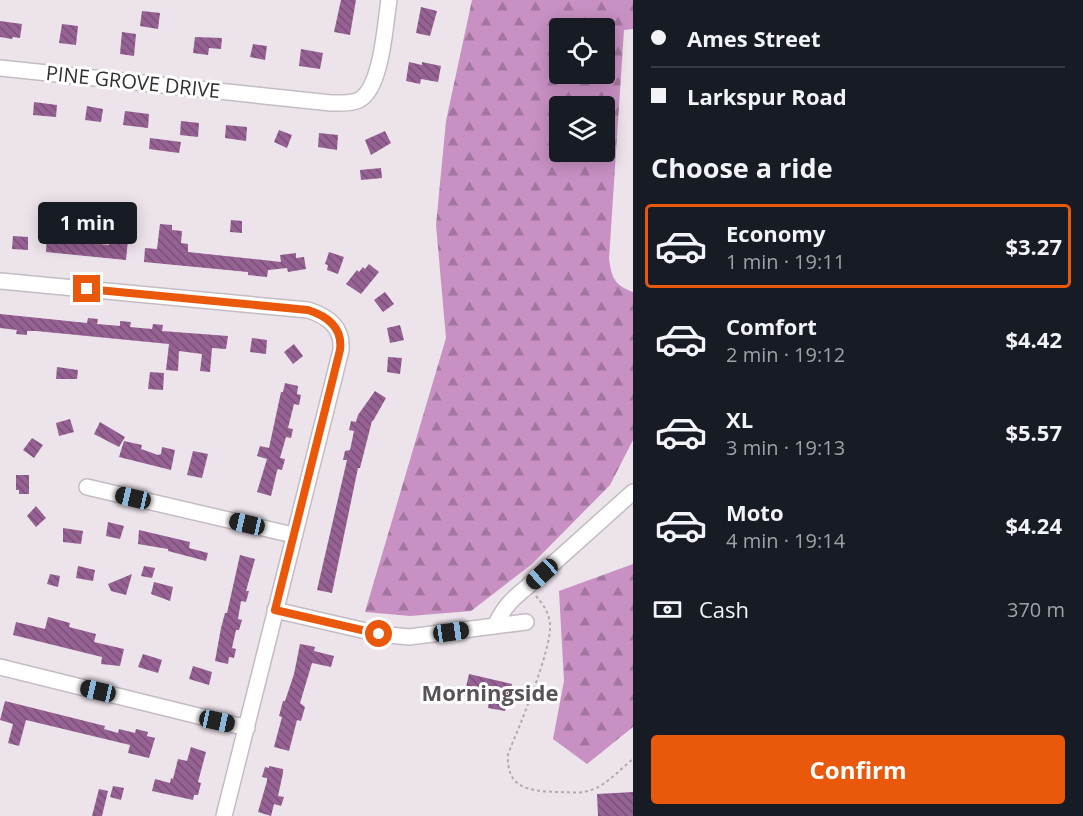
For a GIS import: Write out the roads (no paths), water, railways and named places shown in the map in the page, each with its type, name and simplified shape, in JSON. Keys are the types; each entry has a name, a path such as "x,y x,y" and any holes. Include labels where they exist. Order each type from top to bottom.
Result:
{"street":[{"name":"PINE GROVE DRIVE","path":"0,68 348,103 358,100 372,87 389,0"},
{"path":"0,281 295,309 318,313 333,322 340,337 341,345 224,816"},
{"path":"87,487 293,535"},
{"path":"495,626 509,602 625,505 633,492"},
{"path":"275,610 379,634 409,638 526,622"},
{"path":"0,667 247,728"}],"district":[{"name":"Morningside","path":"490,693"}]}
